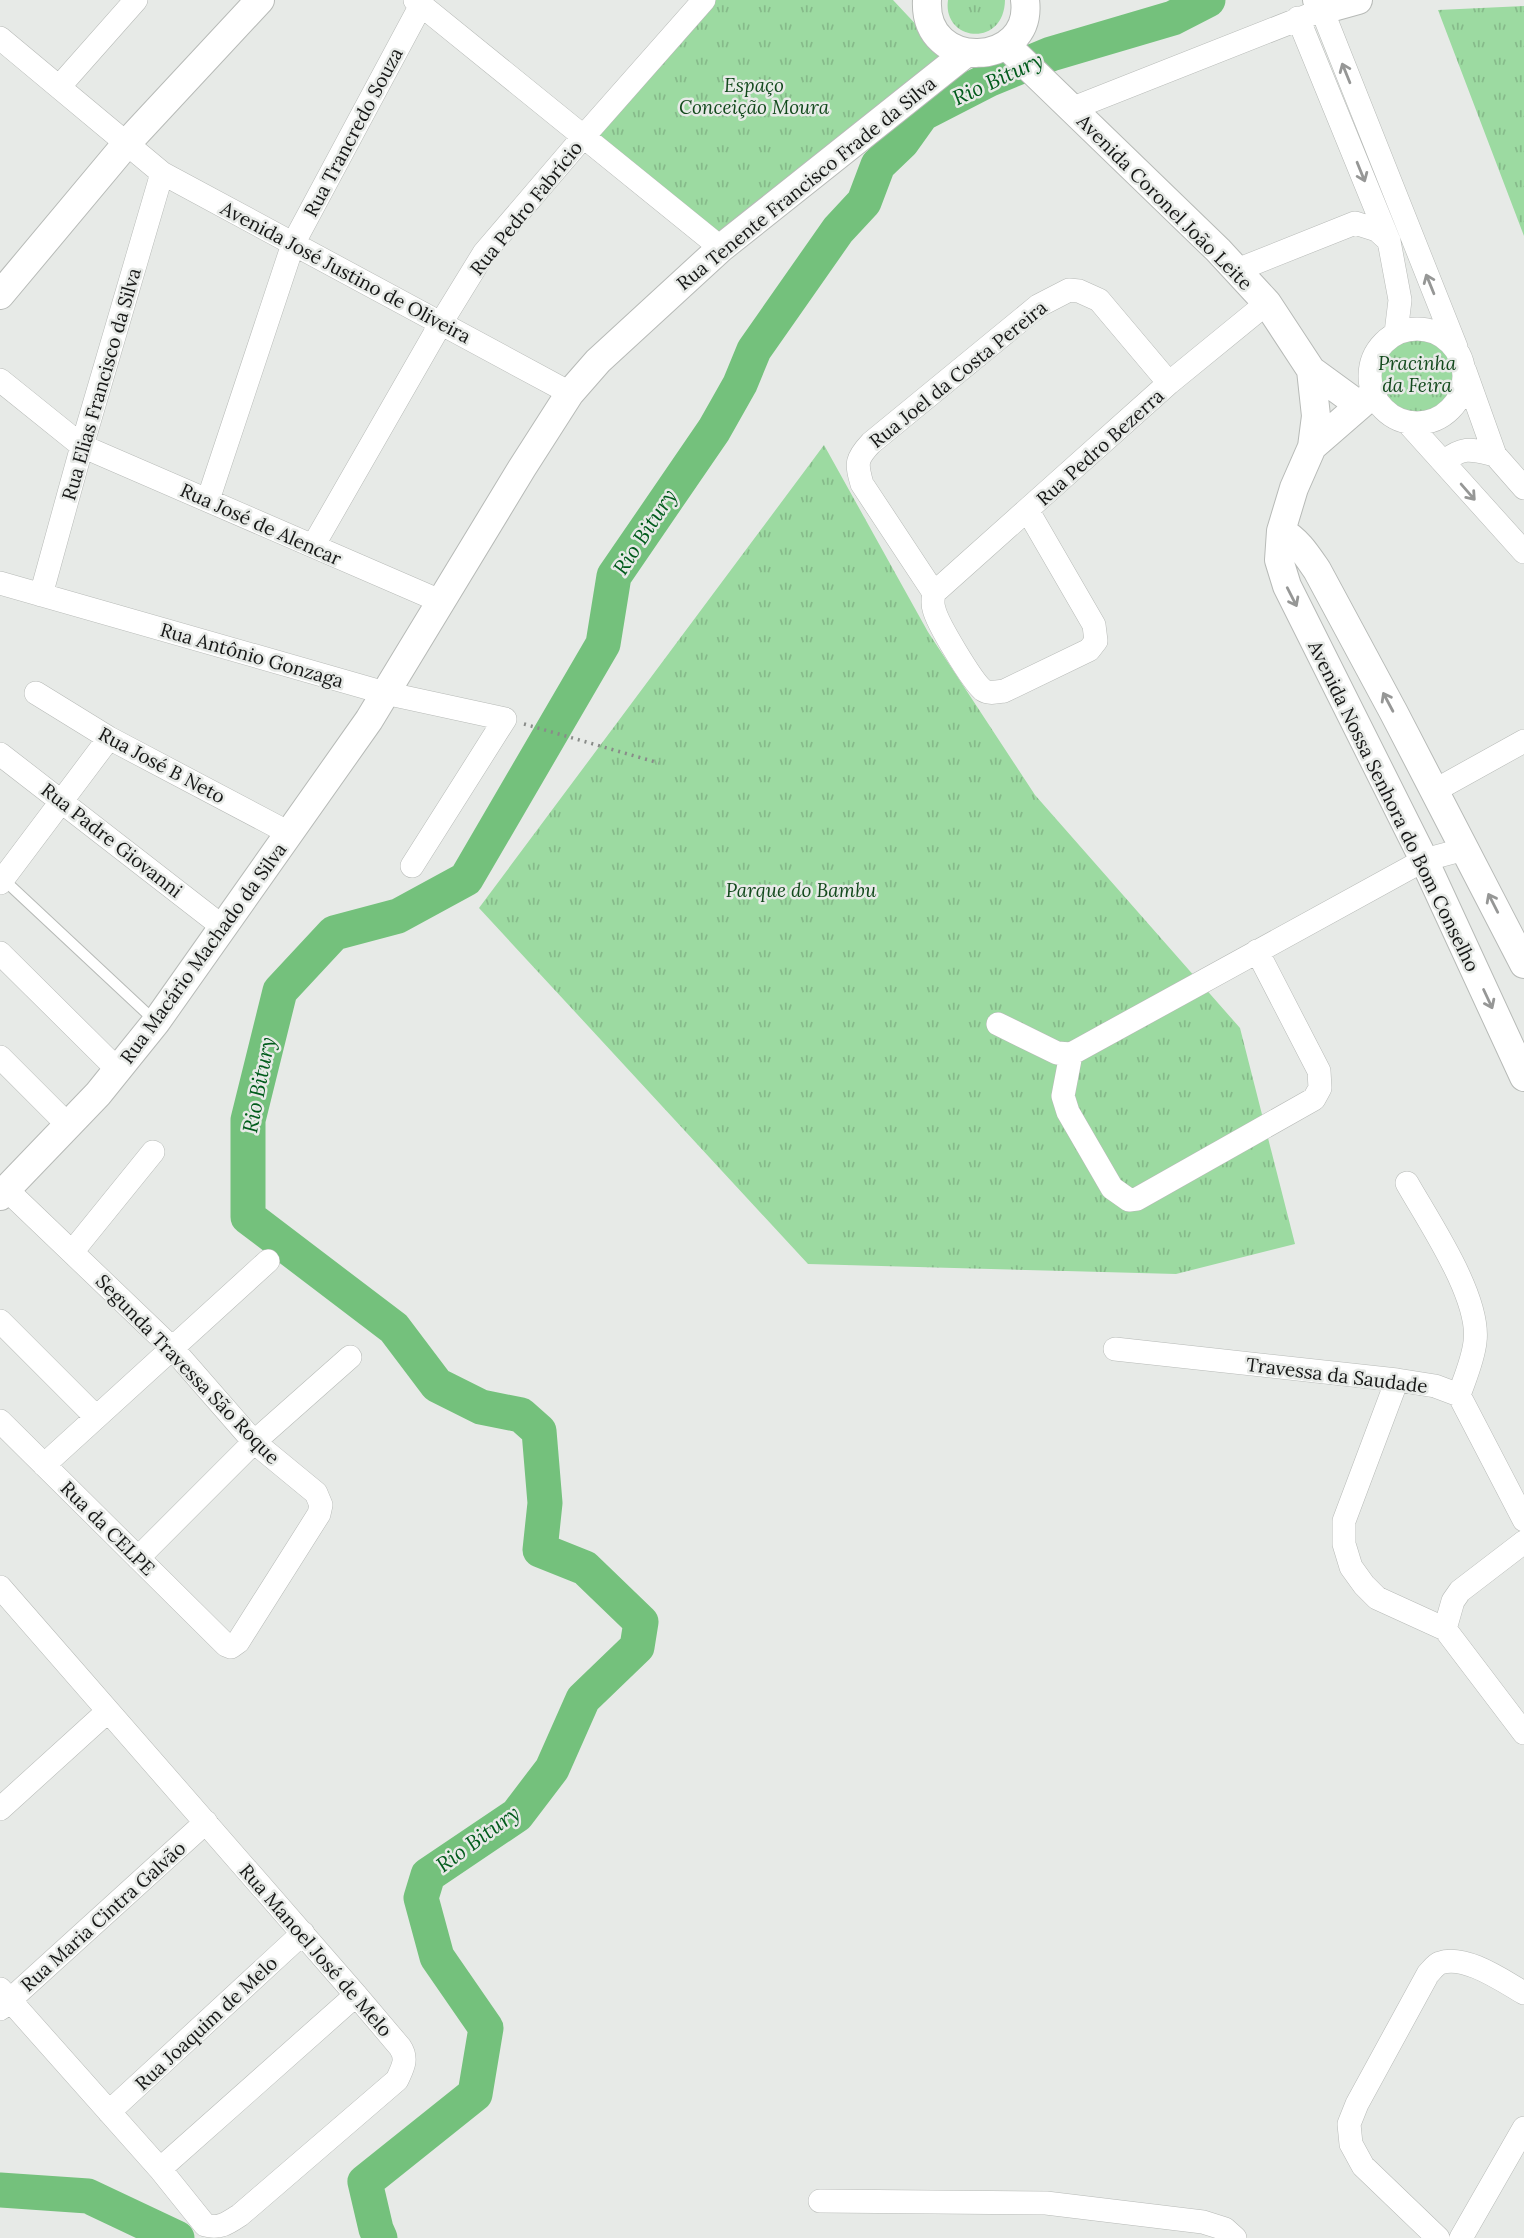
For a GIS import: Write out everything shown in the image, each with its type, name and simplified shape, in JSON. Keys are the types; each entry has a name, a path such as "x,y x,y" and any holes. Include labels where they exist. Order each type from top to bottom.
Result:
{"street":[{"path":"60,87 136,0"},
{"path":"0,295 127,143 260,0"},
{"name":"Rua Pedro Fabrício","path":"313,546 484,253 705,0"},
{"path":"1064,102 1312,9 1358,0"},
{"path":"418,2 721,248"},
{"name":"Rua Trancredo Souza","path":"208,500 293,244 418,2"},
{"path":"923,3 939,37 951,47 966,53 980,54 1011,50 1016,34 1033,2"},
{"path":"1312,9 1389,240 1400,300 1396,333"},
{"path":"1312,9 1456,347 1494,455 1524,488"},
{"name":"Avenida José Justino de Oliveira","path":"0,38 162,173 570,393"},
{"name":"Avenida Coronel João Leite","path":"1011,50 1237,270 1267,303 1311,370 1316,416 1312,447"},
{"name":"Rua Tenente Francisco Frade da Silva","path":"385,693 570,393 598,361 721,248 966,53"},
{"name":"Rua Elias Francisco da Silva","path":"41,595 162,173"},
{"path":"1237,270 1355,223 1368,226 1389,240"},
{"name":"Rua Joel da Costa Pereira","path":"1028,511 1094,625 1096,641 1089,650 1004,691 989,693 973,678 937,620 934,593 862,484 857,467 859,459 871,443 1038,306 1069,290 1079,291 1099,300 1169,383"},
{"name":"Rua Pedro Bezerra","path":"934,593 1169,383 1267,303"},
{"path":"1456,347 1435,332 1409,329 1396,333 1377,350 1372,361 1366,399 1407,422 1425,423 1442,417 1456,405 1464,388 1465,370"},
{"name":"Avenida Coronel João Leite","path":"1311,370 1366,399"},
{"name":"Rua José de Alencar","path":"0,380 82,446 440,601"},
{"name":"Avenida Nossa Senhora do Bom Conselho","path":"1366,399 1312,447 1294,488 1281,531 1279,560 1287,586 1424,860 1524,1077"},
{"path":"1407,422 1494,522 1524,552"},
{"path":"1443,462 1456,452 1470,449 1494,455"},
{"name":"Avenida Nossa Senhora do Bom Conselho","path":"1281,531 1293,538 1317,570 1524,964"},
{"name":"Rua Antônio Gonzaga","path":"0,583 385,693 512,720"},
{"name":"Rua José B Neto","path":"36,693 109,738 289,833"},
{"name":"Rua Macário Machado da Silva","path":"3,1193 69,1126 156,1022 369,720 385,693"},
{"path":"412,866 512,720"},
{"path":"2,881 109,738"},
{"path":"1434,791 1524,741"},
{"name":"Rua Padre Giovanni","path":"0,754 223,927"},
{"path":"998,1024 1057,1053 1070,1054 1424,860 1465,849"},
{"path":"1070,1054 1063,1096 1068,1112 1112,1188 1129,1199 1137,1199 1314,1098 1320,1088 1319,1071 1257,951"},
{"path":"0,953 118,1070"},
{"path":"0,1057 69,1126"},
{"path":"72,1252 153,1152"},
{"path":"1408,1183 1460,1275 1474,1321 1475,1342 1459,1395 1524,1520"},
{"name":"Segunda Travessa São Roque","path":"3,1193 72,1252 172,1348 254,1442 310,1489 319,1500 319,1514 239,1642 231,1647 226,1646 215,1636"},
{"path":"44,1465 268,1261"},
{"path":"0,1321 96,1418"},
{"name":"Travessa da Saudade","path":"1115,1349 1397,1380 1435,1386 1459,1395"},
{"path":"138,1558 254,1442 350,1357"},
{"path":"1397,1380 1345,1521 1344,1544 1351,1567 1377,1598 1445,1629 1524,1733"},
{"name":"Rua da CELPE","path":"0,1421 215,1636"},
{"path":"1445,1629 1453,1601 1460,1591 1524,1542"},
{"name":"Rua Manoel José de Melo","path":"3,1598 206,1822 405,2054 397,2080 225,2225 215,2228 205,2225 160,2169"},
{"path":"0,1809 108,1711"},
{"name":"Rua Maria Cintra Galvão","path":"3,1999 206,1822"},
{"name":"Rua Joaquim de Melo","path":"109,2112 303,1933"},
{"path":"1438,2238 1363,2166 1351,2144 1349,2124 1357,2104 1428,1974 1437,1964 1460,1962 1524,1993"},
{"path":"3,1999 160,2169 356,1995"},
{"path":"1461,2238 1524,2127"},
{"path":"820,2201 1046,2203 1203,2222 1225,2229 1235,2238"}],"lane":[{"path":"2,881 156,1022"}],"path":[{"path":"512,720 659,764"}],"green space":[{"name":"Espaço Conceição Moura","path":"713,0 893,0 952,63 721,242 592,134"},
{"path":"948,0 1005,0 1002,16 995,26 974,34 963,31 954,24 949,14"},
{"path":"1524,6 1524,236 1438,10"},
{"name":"Pracinha da Feira","path":"1410,334 1426,334 1441,341 1452,352 1459,367 1456,391 1447,404 1426,416 1410,416 1395,409 1384,398 1377,383 1377,367 1384,352 1395,341"},
{"name":"Parque do Bambu","path":"824,445 928,632 1035,795 1240,1028 1295,1244 1176,1274 808,1264 479,908"}],"waterway":[{"name":"Rio Bitury","path":"380,2238 365,2182 475,2094 486,2028 437,1957 421,1898 428,1875 517,1815 552,1769 583,1699 637,1647 641,1622 585,1568 540,1550 545,1503 539,1431 521,1415 481,1407 437,1385 394,1328 248,1217 248,1120 280,991 334,933 398,916 466,879 603,644 614,576 714,430 740,384 754,350 838,230 864,202 878,165 902,142 922,114 990,79 1051,54 1173,18 1208,0"},
{"name":"Rio Bitury","path":"0,2190 88,2196 177,2238"}]}
